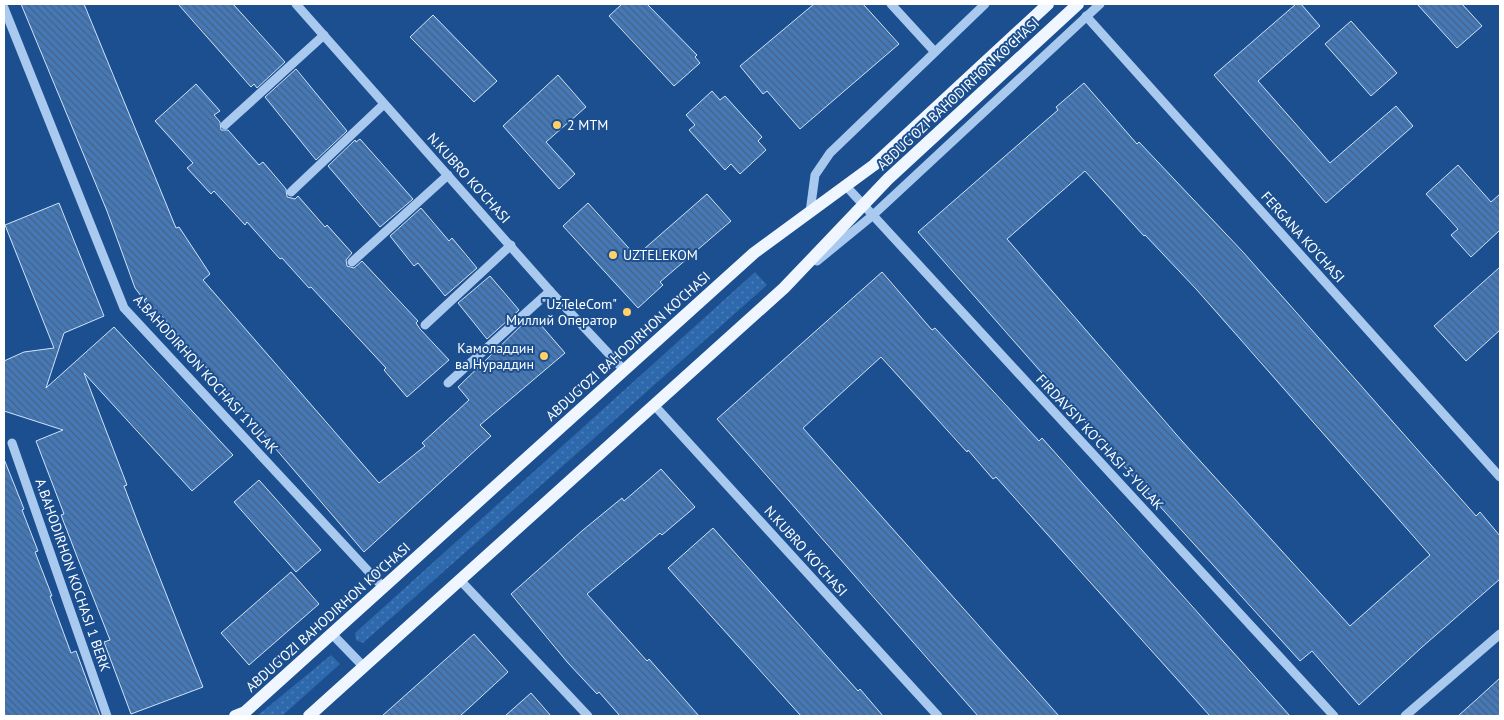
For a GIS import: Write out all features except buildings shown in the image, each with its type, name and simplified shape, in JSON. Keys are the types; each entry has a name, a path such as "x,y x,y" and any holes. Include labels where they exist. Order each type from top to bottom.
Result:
{"main road":[{"name":"ABDUG’OZI BAHODIRHON KO’CHASI","path":"234,716 245,712 754,253 874,165 1048,4"},
{"name":"ABDUG’OZI BAHODIRHON KO’CHASI","path":"309,716 784,288 862,205 1078,4"}],"street":[{"path":"892,4 934,51"},
{"path":"810,212 815,175 830,153 985,4"},
{"path":"784,288 872,216 1100,4"},
{"name":"N.KUBRO KO'CHASI","path":"298,5 384,104 512,245 550,291 624,370"},
{"name":"A.BAHODIRHON KOCHASI 1YULAK","path":"4,8 124,308 383,587"},
{"name":"FERGANA KO'CHASI","path":"1086,16 1500,477"},
{"path":"225,125 324,35"},
{"path":"291,192 384,104"},
{"path":"352,262 448,175"},
{"name":"FIRDAVSIY KO'CHASI 3 YULAK","path":"846,186 1334,716"},
{"path":"425,325 512,245"},
{"path":"448,383 550,291"},
{"name":"N.KUBRO KO'CHASI","path":"654,405 938,716"},
{"name":"A.BAHODIRHON KOCHASI 1 BERK","path":"12,442 108,716"},
{"path":"460,580 588,716"},
{"path":"332,634 364,667"},
{"path":"1405,716 1500,634"}],"shaded area":[{"path":"755,272 767,285 363,643 356,640 355,633"},
{"path":"331,655 340,664 282,716 257,716"}],"place":[{"name":"2 MTM","path":"557,125"},
{"name":"UZTELEKOM","path":"613,255"},
{"name":"\"UzTeleCom\" Миллий Оператор","path":"627,312"},
{"name":"Камоладдин ва Нураддин","path":"544,356"}]}
